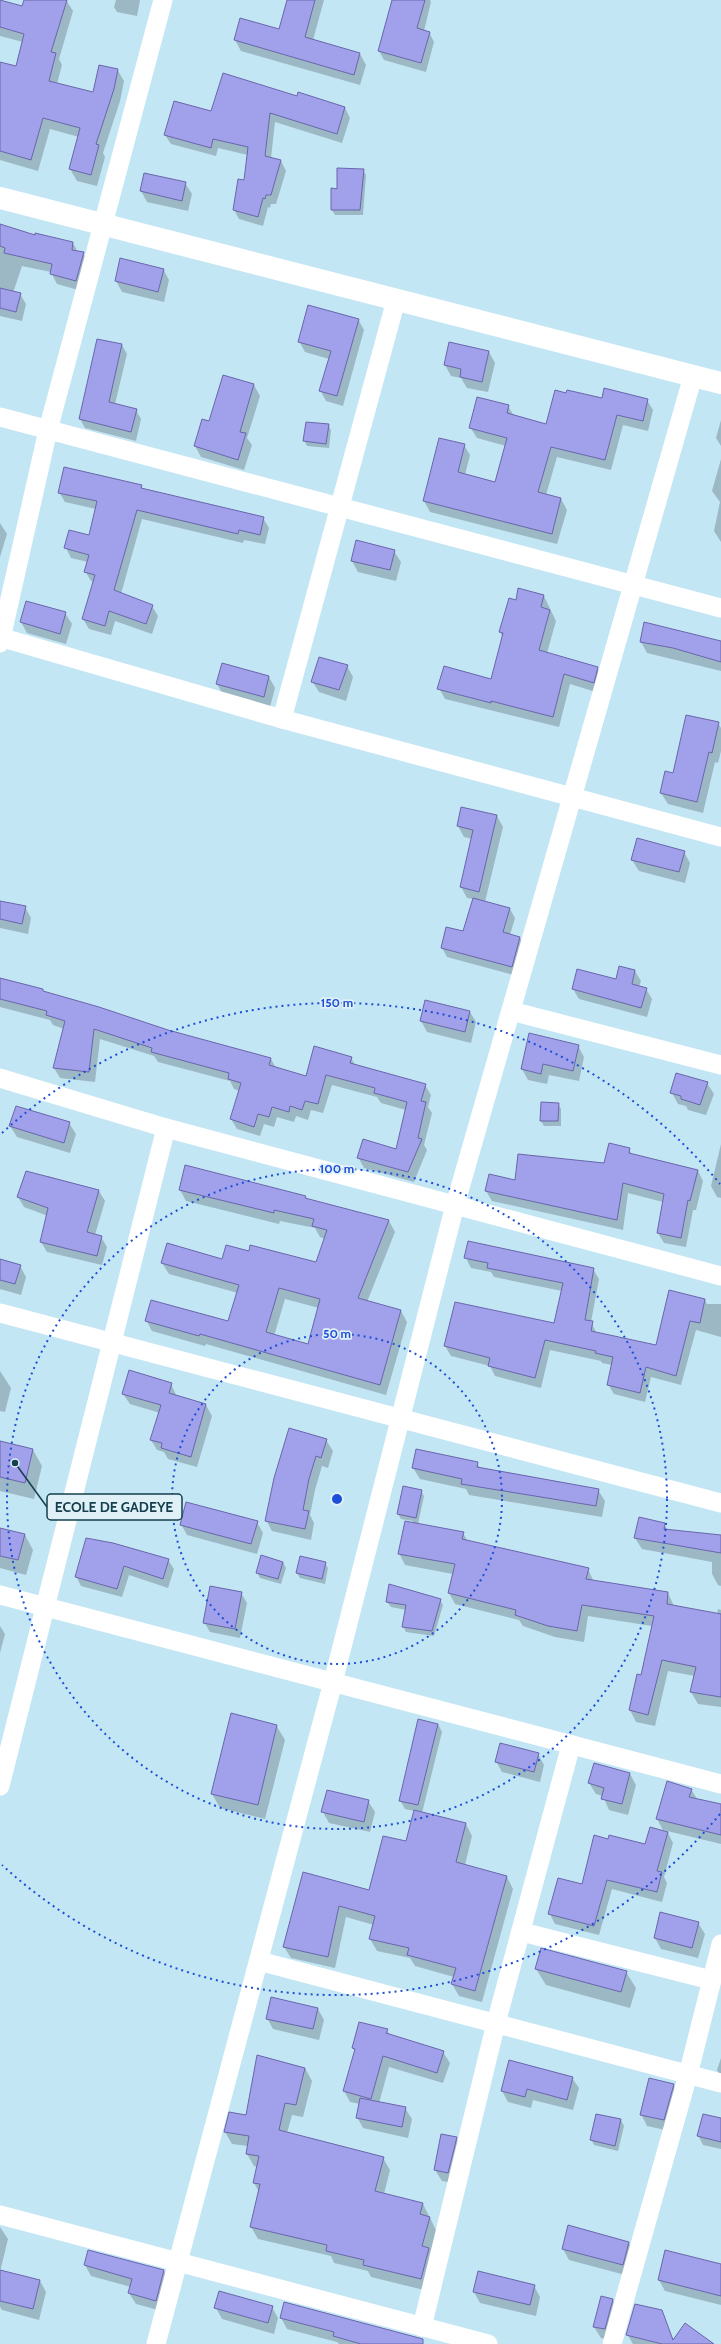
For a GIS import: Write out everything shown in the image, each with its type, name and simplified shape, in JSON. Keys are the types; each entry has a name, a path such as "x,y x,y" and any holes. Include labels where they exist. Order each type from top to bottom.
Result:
{"street":[{"path":"163,0 48,430 1,640 282,719 721,837"},
{"path":"0,198 721,383"},
{"path":"282,719 396,300"},
{"path":"156,2344 333,1682 455,1205 632,584 693,376"},
{"path":"0,417 721,608"},
{"path":"511,1011 721,1065"},
{"path":"0,1078 166,1128 721,1276"},
{"path":"0,1786 166,1128"},
{"path":"0,1313 721,1503"},
{"path":"0,1595 721,1784"},
{"path":"422,2327 496,2022 522,1932 572,1745"},
{"path":"522,1932 711,1980"},
{"path":"612,2344 688,2075 721,1944"},
{"path":"259,1962 496,2022 721,2083"},
{"path":"0,2215 488,2344"}],"building":[{"path":"0,0 22,6 24,0 67,0 51,52 56,53 49,81 93,92 99,65 118,69 114,89 96,144 99,145 91,175 69,169 80,128 43,118 31,160 0,151 0,62 16,66 24,34 0,27"},
{"path":"287,0 315,0 305,37 360,53 354,75 234,40 240,18 279,29"},
{"path":"392,0 425,0 417,28 430,32 421,63 378,51"},
{"path":"223,73 297,96 298,92 345,107 337,134 270,113 265,156 281,160 271,195 266,195 265,199 263,198 258,217 233,210 238,179 244,180 248,147 213,139 211,148 164,135 174,101 211,111"},
{"path":"337,168 364,169 360,210 331,210 331,188 337,189"},
{"path":"144,173 186,182 182,201 140,191"},
{"path":"0,224 35,235 35,233 73,242 72,250 84,252 76,281 50,274 52,264 4,253 5,248 0,246"},
{"path":"120,258 164,269 158,292 115,281"},
{"path":"0,288 21,293 16,312 0,308"},
{"path":"308,305 359,319 337,396 319,391 331,351 298,342"},
{"path":"97,339 122,344 109,402 137,409 131,432 79,419"},
{"path":"449,342 489,351 482,382 460,377 461,369 444,365"},
{"path":"223,375 254,384 240,432 246,433 238,460 194,446 202,419 209,421"},
{"path":"604,388 648,399 643,421 617,415 605,460 551,447 538,492 561,498 552,534 423,501 439,438 465,444 458,472 495,482 507,438 469,428 477,397 509,405 507,413 546,424 555,390 566,393 567,390 602,398"},
{"path":"306,422 329,424 326,444 303,441"},
{"path":"64,467 142,485 141,488 264,517 260,535 239,530 238,534 137,510 114,590 153,605 146,624 109,611 105,626 82,619 95,575 84,572 89,555 64,548 69,530 89,535 97,501 58,493"},
{"path":"356,540 395,550 390,570 351,561"},
{"path":"518,588 544,595 541,607 550,610 539,650 598,667 594,683 564,674 553,717 437,689 444,666 491,679 503,633 499,632 509,598 516,600"},
{"path":"26,601 66,612 60,634 20,622"},
{"path":"644,622 721,641 721,662 673,648 640,642"},
{"path":"319,657 348,665 339,690 311,682"},
{"path":"222,663 269,676 264,697 216,684"},
{"path":"686,715 719,722 712,753 709,752 697,802 660,793 665,771 673,773"},
{"path":"461,807 497,815 479,892 460,887 473,830 457,826"},
{"path":"637,838 685,851 679,872 631,860"},
{"path":"473,898 510,908 503,932 520,937 512,967 441,948 446,927 463,931"},
{"path":"0,901 26,906 22,924 0,919"},
{"path":"619,966 635,970 632,984 647,988 641,1008 572,989 577,969 616,979"},
{"path":"0,978 43,989 43,991 99,1007 168,1030 271,1058 269,1065 306,1076 314,1046 352,1057 350,1063 426,1084 421,1101 426,1102 418,1138 422,1139 408,1172 357,1158 363,1139 396,1149 407,1102 374,1093 375,1088 326,1075 318,1104 305,1101 302,1110 290,1106 289,1112 272,1107 269,1117 258,1114 254,1127 230,1119 241,1083 228,1079 229,1073 151,1052 152,1048 94,1029 89,1072 53,1068 65,1021 46,1015 47,1011 0,999"},
{"path":"425,1000 470,1011 465,1032 420,1021"},
{"path":"529,1033 579,1045 573,1071 543,1064 541,1074 521,1069"},
{"path":"676,1073 708,1082 700,1105 681,1099 681,1096 670,1093"},
{"path":"541,1102 559,1103 558,1121 540,1121"},
{"path":"16,1106 70,1122 64,1143 9,1126"},
{"path":"609,1143 630,1148 629,1153 698,1170 690,1201 688,1200 681,1238 657,1233 664,1194 623,1183 617,1220 485,1191 489,1174 515,1180 518,1154 604,1163"},
{"path":"185,1165 306,1196 305,1198 389,1220 358,1298 401,1310 380,1385 200,1334 199,1336 145,1321 151,1300 228,1321 239,1285 161,1263 167,1243 222,1259 226,1245 249,1251 250,1245 316,1262 327,1230 312,1226 314,1219 274,1210 274,1213 179,1190","holes":["279,1288 320,1299 308,1344 266,1332"]},
{"path":"26,1171 99,1190 87,1232 102,1236 97,1256 40,1242 48,1208 17,1197"},
{"path":"468,1241 594,1268 585,1320 593,1321 591,1331 656,1345 669,1290 705,1299 700,1323 690,1321 676,1376 646,1367 640,1393 607,1385 613,1357 595,1353 596,1351 545,1340 535,1378 488,1366 490,1358 444,1346 455,1302 554,1323 563,1283 487,1268 488,1263 464,1258"},
{"path":"0,1259 21,1265 15,1284 0,1280"},
{"path":"129,1370 172,1383 169,1393 206,1404 191,1457 161,1448 162,1443 150,1440 161,1405 122,1394"},
{"path":"289,1428 327,1439 321,1458 316,1456 309,1479 303,1510 309,1511 305,1529 265,1521 274,1478"},
{"path":"0,1441 33,1449 25,1483 0,1477"},
{"path":"416,1449 478,1462 477,1467 599,1489 596,1506 461,1484 462,1479 412,1468"},
{"path":"403,1486 422,1490 416,1518 397,1514"},
{"path":"186,1502 258,1521 251,1544 180,1525"},
{"path":"639,1517 665,1523 664,1529 721,1535 721,1553 634,1538"},
{"path":"405,1521 464,1532 462,1539 589,1568 586,1579 668,1592 667,1604 721,1614 721,1697 690,1692 696,1667 662,1660 648,1715 629,1710 637,1674 641,1675 654,1616 582,1605 577,1631 548,1626 515,1615 516,1610 448,1593 455,1564 398,1554"},
{"path":"0,1528 25,1534 18,1560 0,1556"},
{"path":"86,1538 113,1543 169,1559 163,1579 124,1566 117,1589 75,1577"},
{"path":"261,1555 283,1562 278,1579 256,1573"},
{"path":"300,1556 326,1562 322,1579 296,1573"},
{"path":"389,1584 441,1599 432,1631 402,1627 406,1605 386,1602"},
{"path":"210,1586 242,1592 235,1629 203,1623"},
{"path":"231,1713 277,1725 258,1805 211,1794"},
{"path":"418,1719 438,1724 418,1805 399,1801"},
{"path":"500,1743 539,1753 534,1772 495,1762"},
{"path":"594,1763 630,1773 622,1804 601,1799 604,1788 588,1783"},
{"path":"667,1781 692,1789 689,1797 721,1804 721,1835 656,1819"},
{"path":"327,1790 369,1800 364,1822 321,1812"},
{"path":"414,1810 466,1823 456,1862 507,1876 475,1991 451,1984 456,1968 407,1955 409,1948 369,1939 375,1916 339,1906 328,1957 283,1947 303,1872 369,1890 383,1836 406,1841"},
{"path":"650,1827 668,1832 657,1871 662,1872 657,1892 607,1880 594,1926 548,1914 558,1878 582,1884 594,1835 608,1839 609,1835 645,1844"},
{"path":"660,1912 699,1922 692,1948 654,1938"},
{"path":"541,1948 627,1971 621,1992 535,1969"},
{"path":"271,1997 318,2008 313,2029 266,2019"},
{"path":"359,2022 388,2029 386,2033 444,2051 437,2073 383,2056 371,2099 343,2091 355,2049 352,2048"},
{"path":"257,2055 305,2068 296,2105 285,2103 279,2130 384,2157 375,2191 423,2203 420,2214 430,2217 422,2246 429,2248 421,2279 363,2265 364,2260 326,2251 327,2245 250,2227 260,2184 253,2183 259,2156 246,2154 249,2136 224,2132 229,2112 246,2115"},
{"path":"509,2060 573,2077 567,2100 527,2089 525,2097 501,2091"},
{"path":"649,2078 674,2084 664,2120 640,2115"},
{"path":"360,2098 406,2107 402,2127 356,2118"},
{"path":"596,2114 621,2119 615,2146 590,2140"},
{"path":"703,2114 721,2118 721,2142 697,2136"},
{"path":"441,2134 457,2137 448,2173 434,2170"},
{"path":"568,2225 629,2242 623,2265 562,2249"},
{"path":"88,2250 164,2270 156,2301 128,2293 132,2279 84,2265"},
{"path":"665,2250 721,2264 721,2296 658,2280"},
{"path":"0,2270 40,2280 33,2309 0,2301"},
{"path":"478,2271 535,2285 530,2305 473,2292"},
{"path":"219,2291 273,2306 268,2323 214,2308"},
{"path":"601,2296 613,2299 605,2329 593,2327"},
{"path":"284,2302 423,2339 423,2344 361,2344 333,2336 334,2332 280,2318"},
{"path":"635,2304 662,2310 673,2340 685,2323 714,2344 662,2344 626,2335"}],"place":[{"name":"ECOLE DE GADEYE","path":"15,1463"}]}
